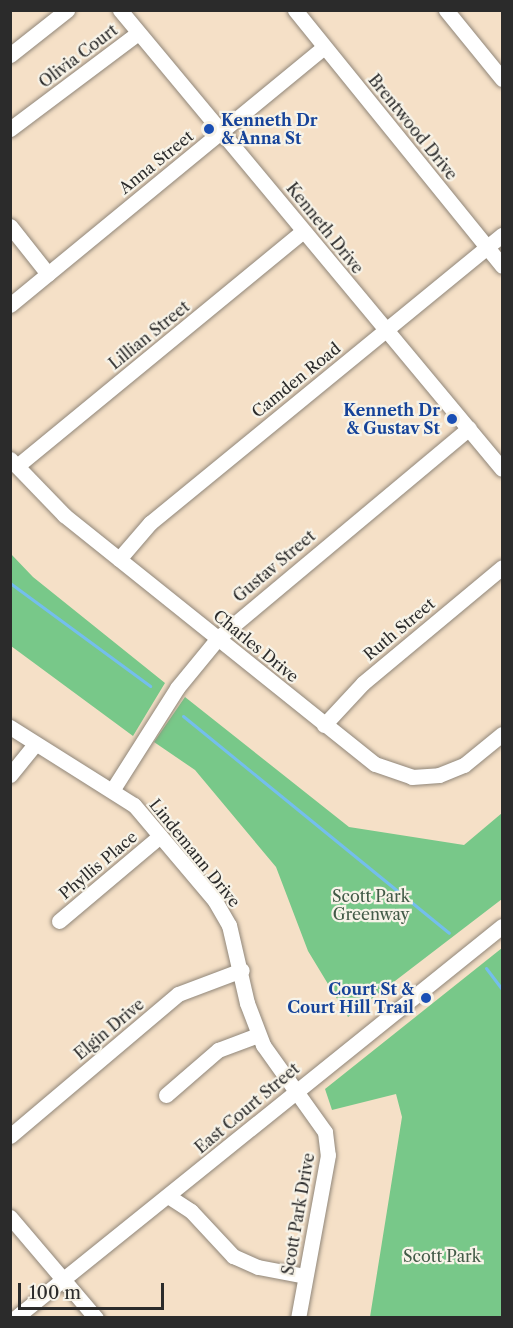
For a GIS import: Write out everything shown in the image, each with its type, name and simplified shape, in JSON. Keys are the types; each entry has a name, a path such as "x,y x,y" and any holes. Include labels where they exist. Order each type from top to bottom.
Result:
{"street":[{"name":"Kenneth Drive","path":"120,10 502,469"},
{"name":"Brentwood Drive","path":"295,10 502,266"},
{"path":"446,10 502,79"},
{"path":"10,55 56,14"},
{"name":"Olivia Court","path":"10,129 138,33"},
{"name":"Anna Street","path":"10,305 324,47"},
{"path":"10,226 48,274"},
{"name":"Lillian Street","path":"14,462 303,231"},
{"name":"Camden Road","path":"118,559 150,523 502,236"},
{"name":"Gustav Street","path":"113,789 177,688 218,638 469,428"},
{"name":"Charles Drive","path":"14,462 40,495 375,764 412,777 439,775 464,765 502,734"},
{"name":"Ruth Street","path":"324,725 363,683 502,567"},
{"name":"Lindemann Drive","path":"10,727 34,745 113,789 134,806 220,910 234,936 258,1035 295,1090"},
{"path":"10,775 34,745"},
{"name":"Phyllis Place","path":"59,921 160,836"},
{"name":"East Court Street","path":"15,1317 502,926"},
{"name":"Elgin Drive","path":"10,1136 178,994 242,970"},
{"path":"166,1095 218,1050 258,1035"},
{"name":"Scott Park Drive","path":"295,1090 319,1121 327,1143 298,1317"},
{"path":"168,1196 191,1211 233,1256 258,1267 305,1276"},
{"path":"10,1216 96,1317"}],"green space":[{"path":"11,554 33,577 165,683 133,736 11,646"},
{"name":"Scott Park Greenway","path":"185,697 349,827 464,845 502,813 502,899 348,1017 308,951 276,867 195,770 154,742"},
{"name":"Scott Park","path":"502,948 502,1317 370,1317 402,1117 396,1094 332,1110 325,1089"}],"waterway":[{"path":"10,583 150,686"},
{"path":"183,716 449,933"},
{"path":"486,968 502,989"}],"place":[{"name":"Kenneth Dr & Anna St","path":"209,129"},
{"name":"Kenneth Dr & Gustav St","path":"452,419"},
{"name":"Court St & Court Hill Trail","path":"426,998"}]}
